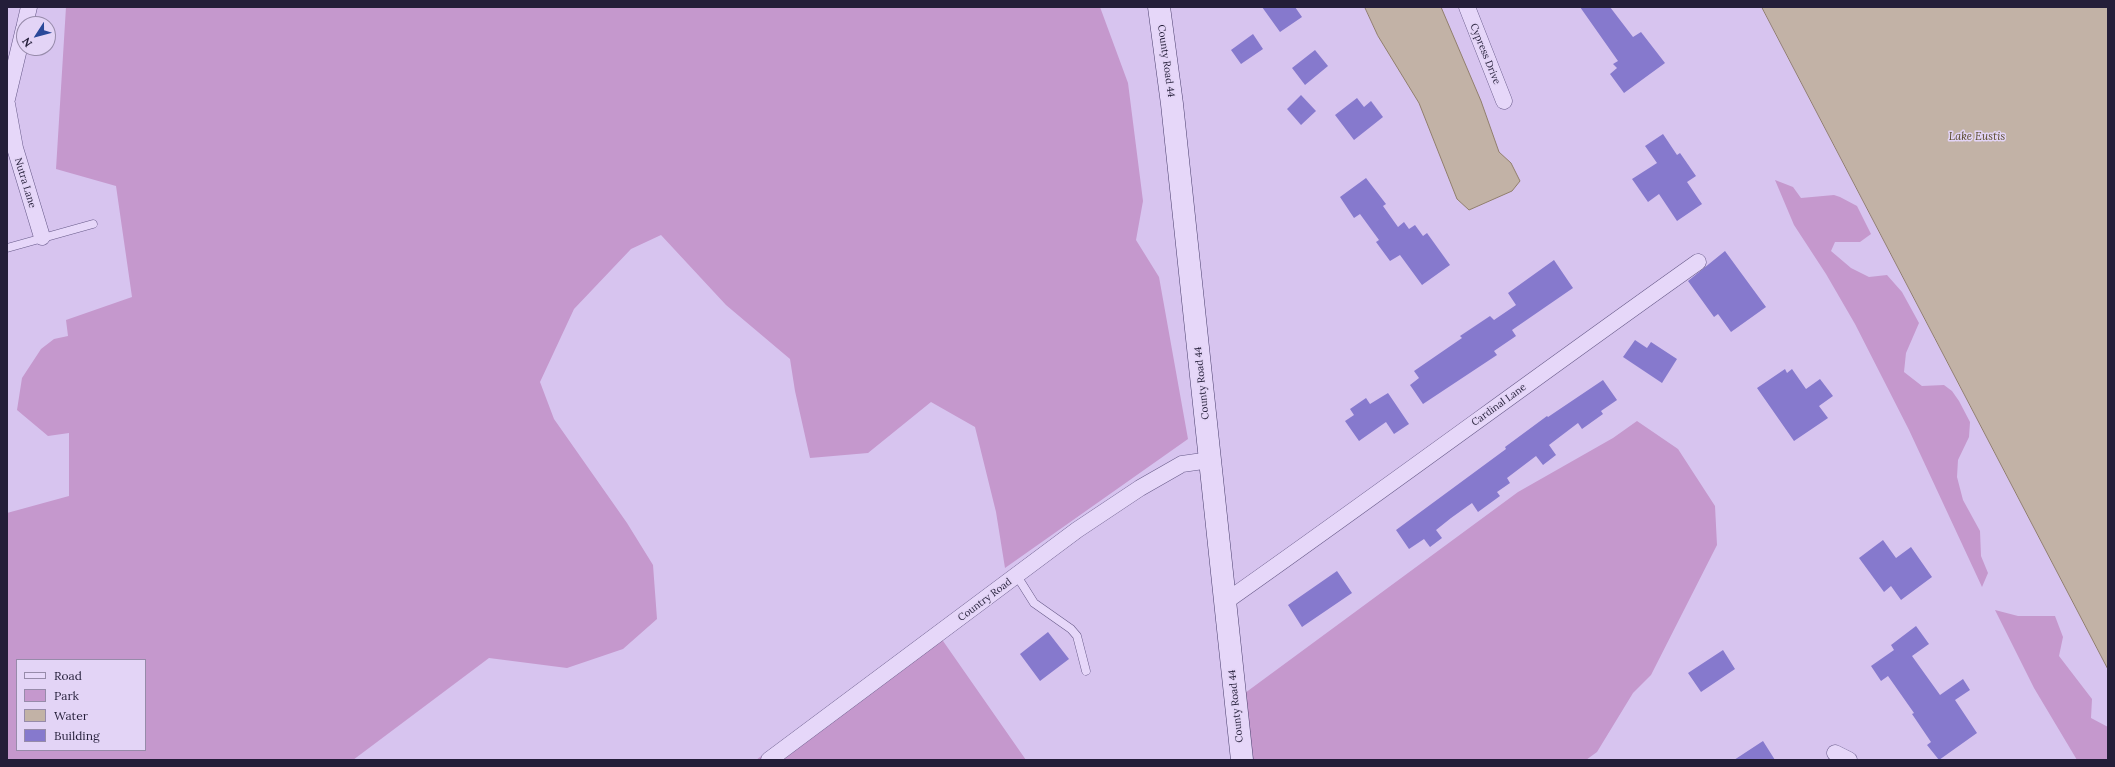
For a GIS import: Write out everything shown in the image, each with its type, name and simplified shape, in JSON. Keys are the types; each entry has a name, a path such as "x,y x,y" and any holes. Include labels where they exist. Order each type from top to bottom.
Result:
{"main road":[{"name":"County Road 44","path":"1159,7 1173,112 1242,760"}],"street":[{"name":"Cypress Drive","path":"1467,7 1504,101"},
{"path":"7,99 17,56"},
{"name":"Nutra Lane","path":"7,104 15,148 42,237"},
{"name":"Cardinal Lane","path":"1225,602 1301,549 1698,262"},
{"name":"Country Road","path":"769,760 1077,530 1140,488 1182,464 1210,460"},
{"path":"1835,753 1850,760"}],"lane":[{"path":"7,248 93,224"},
{"path":"1017,576 1034,603 1070,629 1077,636 1086,671"}],"green space":[{"path":"66,7 1100,7 1128,83 1143,201 1136,240 1159,277 1188,439 1005,568 996,512 975,427 931,402 868,453 810,458 795,391 790,359 726,305 661,235 631,249 574,309 540,382 554,419 627,523 653,565 657,619 623,649 567,668 489,658 353,760 7,760 7,513 69,496 69,433 48,436 17,410 22,378 41,349 54,339 68,336 66,320 132,297 116,186 56,169"},
{"path":"1775,180 1793,187 1801,198 1834,195 1857,206 1871,234 1860,242 1835,242 1831,251 1851,268 1869,277 1887,275 1902,292 1919,323 1906,353 1904,372 1922,386 1944,385 1952,391 1970,422 1969,437 1958,460 1957,477 1963,500 1980,531 1981,556 1988,573 1982,587 1909,430 1855,324 1826,274 1794,225"},
{"path":"1637,421 1678,449 1715,506 1717,545 1651,675 1633,693 1597,752 1586,760 1251,760 1245,693 1518,492 1613,438"},
{"path":"1995,610 2018,616 2055,616 2063,637 2059,656 2092,699 2091,718 2108,727 2108,760 2077,760 2034,688"},
{"path":"934,628 1026,760 756,760"}],"water":[{"path":"1365,7 1441,7 1481,101 1499,152 1511,163 1520,181 1512,191 1469,210 1457,199 1419,103 1378,36"},
{"name":"Lake Eustis","path":"1762,7 2108,7 2108,669"}],"building":[{"path":"1262,7 1295,7 1302,17 1280,32"},
{"path":"1580,7 1610,7 1633,37 1641,32 1665,63 1624,93 1610,74 1617,68 1613,64 1618,61"},
{"path":"1253,34 1263,49 1241,64 1231,50"},
{"path":"1315,50 1328,66 1305,85 1292,68"},
{"path":"1301,95 1316,111 1301,125 1287,109"},
{"path":"1357,98 1364,107 1371,101 1383,117 1354,140 1335,115"},
{"path":"1663,134 1677,155 1680,153 1696,176 1687,182 1702,204 1677,221 1659,194 1648,202 1632,179 1657,163 1645,146"},
{"path":"1366,178 1386,204 1383,206 1398,227 1404,222 1409,229 1415,225 1423,236 1427,233 1450,265 1422,285 1400,255 1390,261 1376,242 1379,240 1360,214 1354,218 1340,197"},
{"path":"1725,251 1766,307 1731,332 1718,314 1714,317 1688,281"},
{"path":"1554,260 1573,288 1512,330 1516,336 1494,351 1497,355 1423,404 1410,385 1419,378 1414,371 1462,338 1460,336 1490,316 1494,320 1516,305 1508,293"},
{"path":"1635,340 1647,348 1651,342 1677,359 1662,383 1623,357"},
{"path":"1785,369 1787,373 1792,369 1806,389 1820,379 1833,396 1819,406 1828,418 1794,441 1757,388"},
{"path":"1603,380 1617,400 1601,411 1603,414 1582,429 1578,423 1549,445 1556,455 1543,465 1536,456 1507,478 1510,483 1497,492 1500,496 1478,512 1472,503 1451,518 1436,530 1442,538 1430,547 1424,539 1409,549 1396,530 1506,449 1505,447 1547,416 1548,417"},
{"path":"1388,393 1409,424 1394,434 1386,422 1359,441 1345,421 1354,415 1350,409 1366,398 1370,404"},
{"path":"1883,540 1896,558 1911,547 1932,577 1901,600 1891,586 1884,592 1859,558"},
{"path":"1337,571 1352,593 1302,627 1288,605"},
{"path":"1916,626 1929,644 1912,656 1940,695 1963,679 1970,690 1955,700 1977,733 1939,760 1927,745 1931,742 1912,714 1914,713 1888,676 1881,681 1871,666 1894,650 1891,645"},
{"path":"1048,632 1069,659 1040,681 1020,654"},
{"path":"1723,650 1735,669 1701,692 1688,673"},
{"path":"1763,741 1775,760 1734,760"}]}
